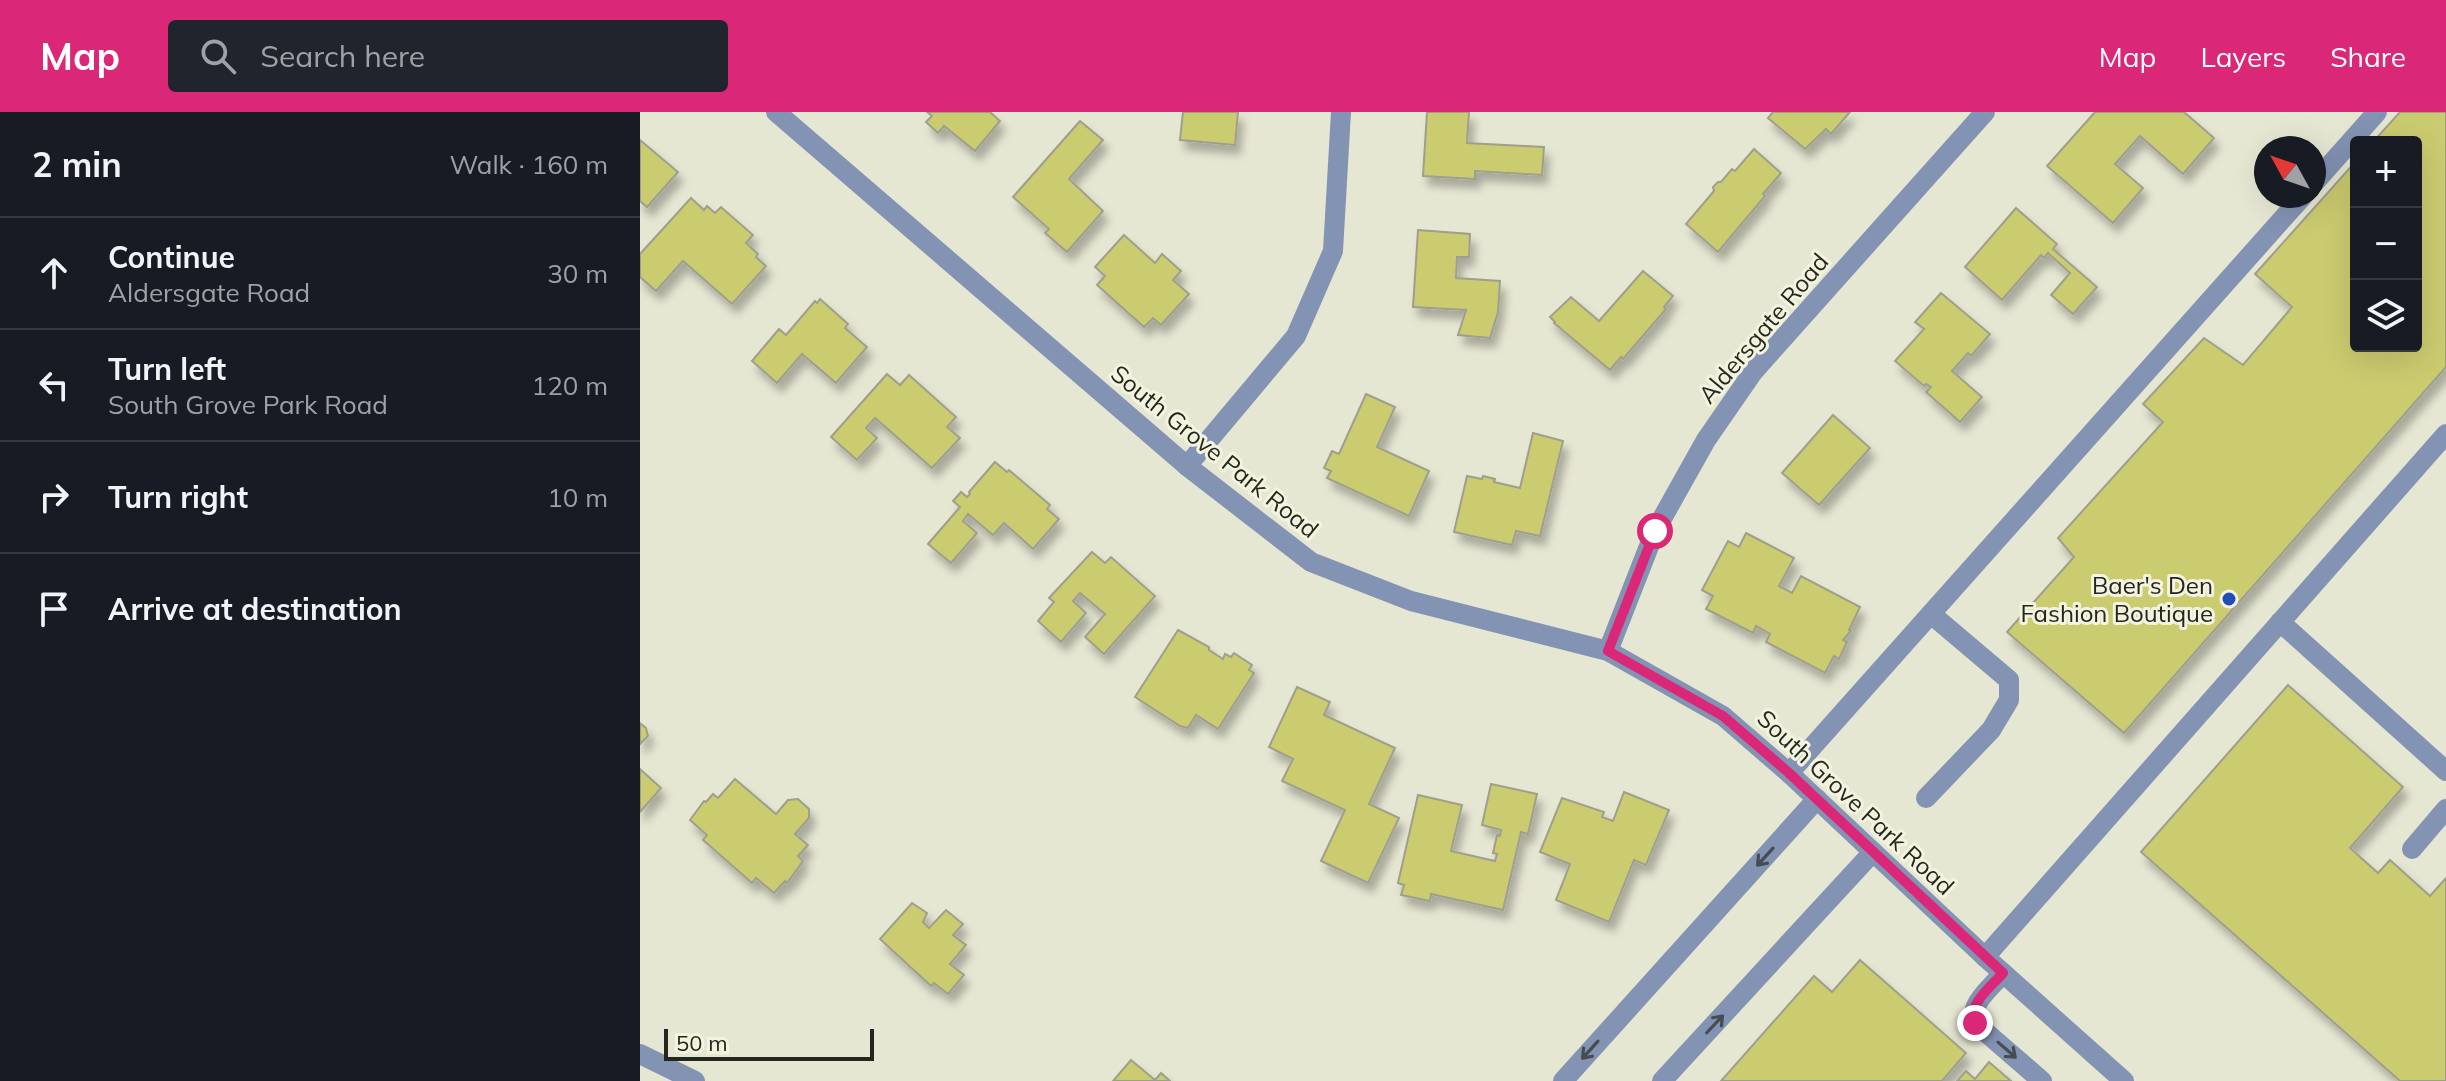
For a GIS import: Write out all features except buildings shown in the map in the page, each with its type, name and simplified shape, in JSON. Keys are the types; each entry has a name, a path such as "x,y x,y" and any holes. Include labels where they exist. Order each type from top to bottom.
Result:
{"street":[{"name":"South Grove Park Road","path":"776,112 1187,466 1311,562 1411,601 1608,651 1723,716 2124,1081"},
{"path":"1187,466 1296,336 1333,251 1341,112"},
{"name":"Aldersgate Road","path":"1608,651 1655,531 1713,428 1753,372 1985,112"},
{"path":"2326,169 2377,112"},
{"path":"1789,773 2292,208"},
{"path":"1985,957 2446,434"},
{"path":"1926,798 1991,730 2009,700 2009,680 1931,614"},
{"path":"2280,622 2446,771"},
{"path":"1563,1081 1817,799"},
{"path":"2412,849 2446,809"},
{"path":"1662,1081 1873,852"},
{"path":"2003,973 1975,1006 1972,1015 1975,1023 2042,1081"},
{"path":"640,1054 695,1081"}],"place":[{"name":"Baer's Den Fashion Boutique","path":"2229,599"}],"route":[{"path":"1655,531 1608,651 1723,716 1789,773 2003,973 1975,1006 1972,1015 1975,1023"}]}
